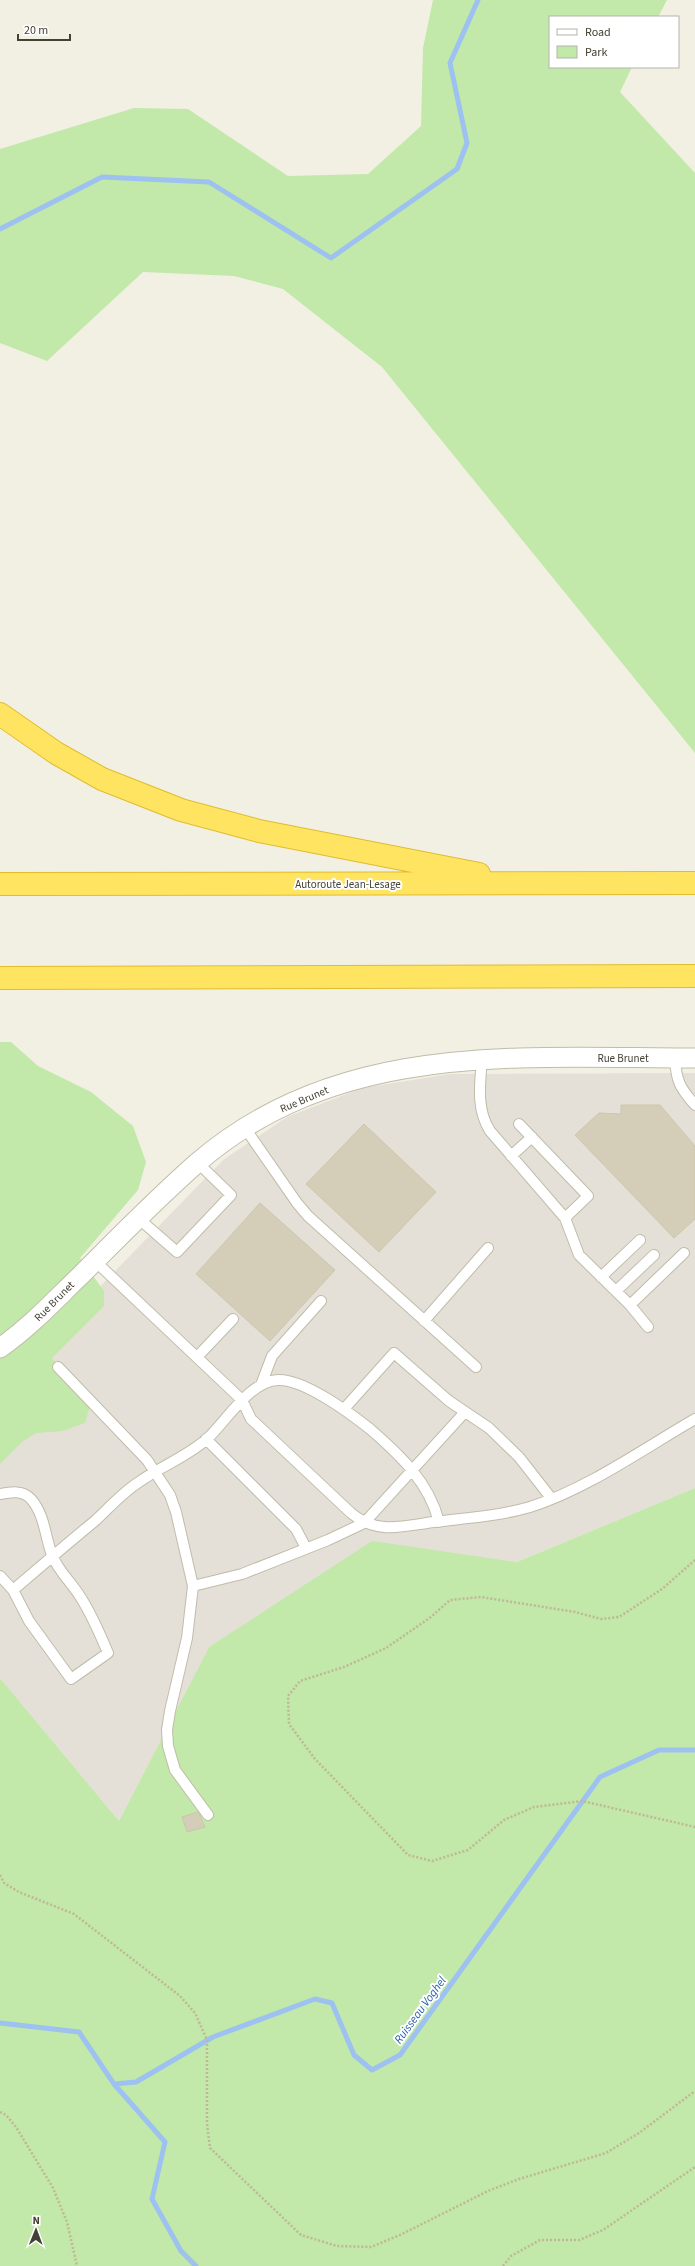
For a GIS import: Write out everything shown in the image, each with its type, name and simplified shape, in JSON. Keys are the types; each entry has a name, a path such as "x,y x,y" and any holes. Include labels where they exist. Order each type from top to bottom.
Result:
{"highway":[{"path":"0,714 56,752 102,779 181,810 259,831 521,883"},
{"name":"Autoroute Jean-Lesage","path":"0,884 695,882"},
{"path":"0,978 695,976"}],"street":[{"name":"Rue Brunet","path":"0,1348 34,1321 138,1218 198,1162 245,1128 298,1100 367,1076 446,1062 482,1059 695,1058"}],"lane":[{"path":"675,1058 676,1077 679,1084 695,1105"},
{"path":"482,1059 480,1105 490,1131 565,1218 579,1255 630,1305 648,1327"},
{"path":"519,1124 588,1196 565,1218"},
{"path":"245,1128 296,1203 308,1216 476,1367"},
{"path":"511,1156 532,1137"},
{"path":"138,1218 177,1252 231,1195 198,1162"},
{"path":"601,1277 640,1240"},
{"path":"424,1321 488,1248"},
{"path":"630,1305 684,1253"},
{"path":"616,1292 654,1255"},
{"path":"95,1260 242,1400 250,1419 351,1514 364,1523 381,1528 511,1512 551,1498 584,1484 695,1419"},
{"path":"261,1384 272,1356 321,1301"},
{"path":"197,1357 233,1319"},
{"path":"344,1409 394,1353 448,1401 489,1428 519,1458 551,1498"},
{"path":"58,1367 157,1472 170,1495 176,1512 193,1586 186,1638 167,1730 168,1746 175,1770 208,1815"},
{"path":"13,1590 139,1482 182,1458 206,1439 242,1400 261,1384 279,1380 287,1381 330,1400 344,1409 379,1438 413,1471 432,1499 439,1522"},
{"path":"193,1586 242,1574 364,1523 413,1471 465,1412"},
{"path":"206,1439 296,1529 306,1548"},
{"path":"0,1494 22,1493 30,1498 37,1507 46,1528 53,1556 95,1622 108,1653 71,1679 28,1621 13,1590 0,1576"}],"path":[{"path":"695,1560 662,1589 619,1617 601,1619 575,1612 481,1597 450,1600 431,1617 386,1648 344,1667 300,1681 288,1696 289,1724 316,1759 408,1855 432,1861 468,1850 504,1820 534,1808 582,1801 695,1827"},
{"path":"0,1874 4,1883 19,1892 74,1914 180,1996 195,2013 207,2040 207,2124 210,2148 301,2235 337,2246 371,2247 400,2235 488,2191 519,2179 606,2153 639,2133 695,2091"},
{"path":"0,2112 6,2115 16,2127 53,2188 67,2222 77,2266"},
{"path":"503,2266 510,2256 540,2240 579,2240 603,2230 695,2167"}],"shaded area":[{"path":"695,1073 695,1488 517,1562 372,1542 209,1647 119,1821 0,1678 0,1368 48,1340 223,1160 287,1117 362,1088 450,1074"}],"green space":[{"path":"433,0 667,0 659,16 549,16 549,68 632,68 620,92 695,173 695,753 382,367 283,289 234,276 143,272 47,361 0,343 0,149 134,108 188,109 288,176 368,174 421,126 423,48"},
{"path":"0,1042 11,1042 38,1066 91,1092 133,1126 146,1162 138,1190 80,1258 104,1291 104,1306 52,1358 90,1406 85,1423 63,1431 36,1433 22,1442 0,1464"},
{"path":"695,1488 695,2266 0,2266 0,1678 119,1821 209,1647 372,1541 517,1562"}],"building":[{"path":"621,1105 660,1105 695,1146 695,1219 674,1238 575,1135 599,1113 621,1114"},
{"path":"364,1124 436,1192 379,1252 306,1184"},
{"path":"260,1203 335,1270 270,1341 196,1274"},
{"path":"198,1812 205,1827 187,1832 182,1817"}],"waterway":[{"path":"0,229 102,177 209,182 331,258 457,169 467,143 450,63 478,0"},
{"name":"Ruisseau Voghel","path":"0,2023 79,2032 114,2084 136,2082 213,2037 315,1999 332,2003 354,2055 372,2070 400,2055 600,1777 659,1750 695,1750"},
{"path":"114,2084 165,2142 152,2199 181,2251 196,2266"}]}
